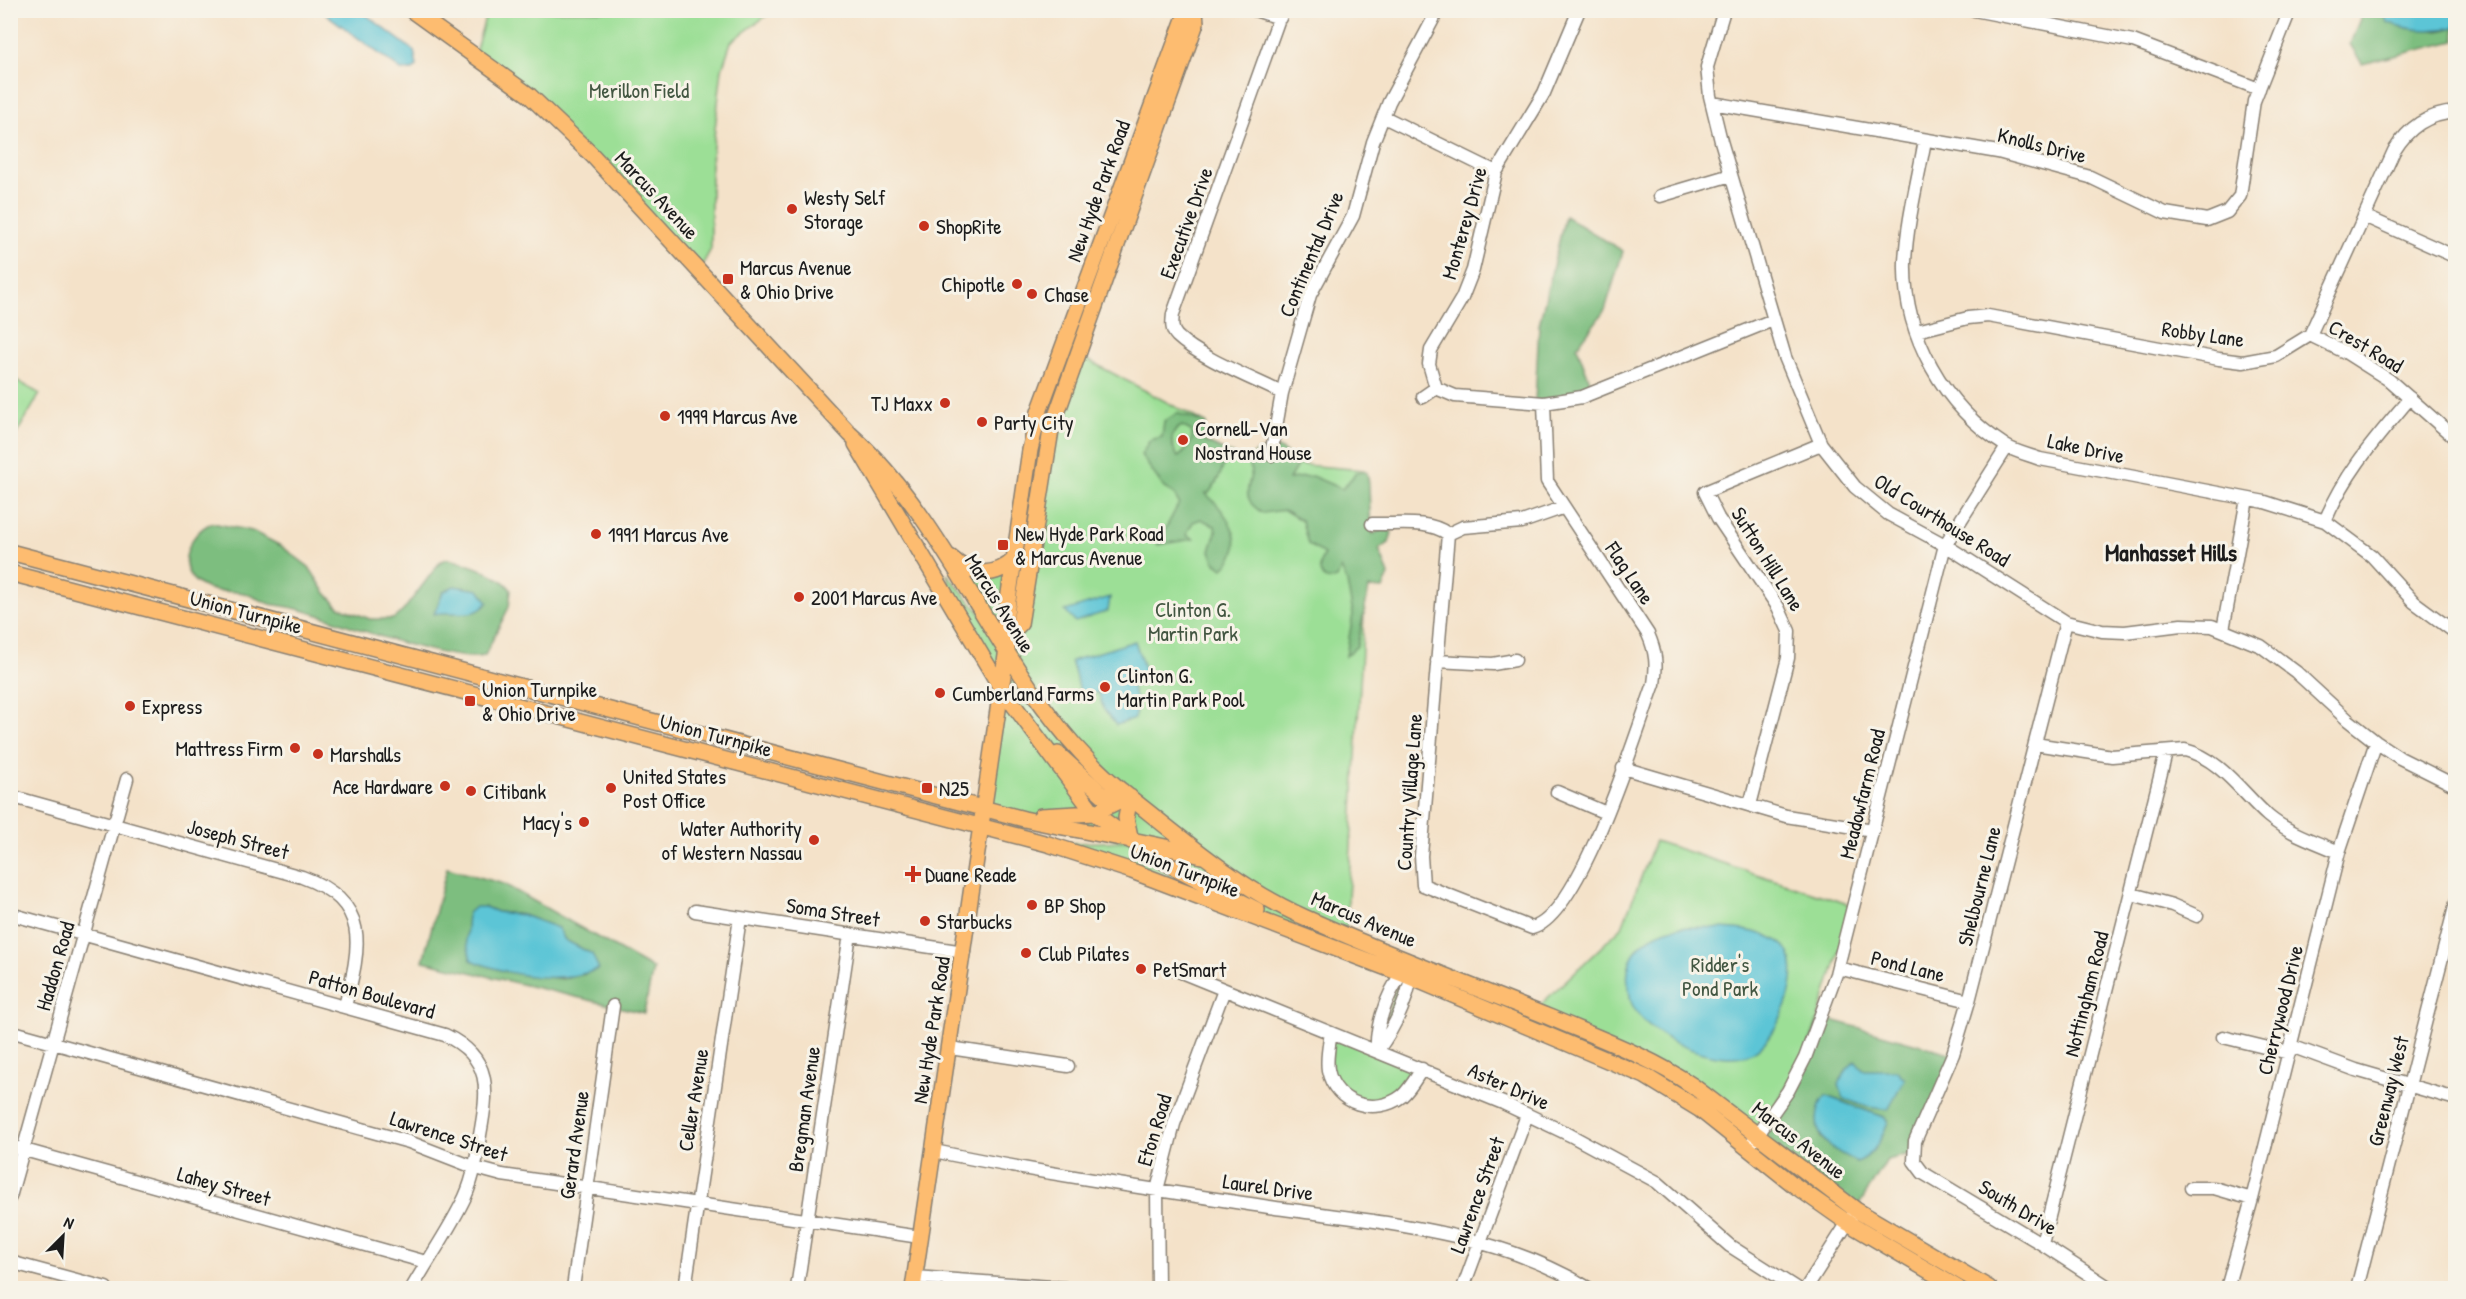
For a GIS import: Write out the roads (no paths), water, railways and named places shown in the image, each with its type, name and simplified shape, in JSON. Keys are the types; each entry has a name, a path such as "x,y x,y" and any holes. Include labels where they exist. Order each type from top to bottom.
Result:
{"main road":[{"name":"Marcus Avenue","path":"411,10 529,95 592,155 850,434 879,460 941,548 1024,681 1057,725 1126,794 1210,858 1259,892 1302,917 1645,1058 1693,1086 1757,1134 1852,1216 1989,1288"},
{"name":"New Hyde Park Road","path":"914,1283 1007,651 1009,635 1005,621 1031,442 1039,411 1184,19 1194,10 1197,23 1051,430 1020,624 1009,635"},
{"name":"Marcus Avenue","path":"850,434 1001,688 1023,721 1094,813 1151,855 1261,913 1645,1076 1699,1109 1747,1148 1958,1288"},
{"path":"941,548 957,563 976,572 988,574 1006,568 1015,559"},
{"name":"Union Turnpike","path":"10,552 1010,815 1131,841 1162,845 1210,858"},
{"name":"Union Turnpike","path":"10,573 981,826 1082,855 1132,871 1406,975"},
{"path":"962,620 984,641 1007,651"},
{"path":"1023,721 1099,793 1109,797 1126,794"},
{"path":"1010,815 1052,817 1094,813 1126,794"},
{"path":"1082,855 1092,845 1131,841 1125,812 1126,794"}],"street":[{"path":"1255,10 1281,14"},
{"name":"Continental Drive","path":"1270,455 1282,393 1310,295 1353,216 1373,142 1394,90 1438,10"},
{"name":"Monterey Drive","path":"1436,388 1429,364 1431,350 1461,298 1473,270 1496,172 1544,93 1579,10"},
{"name":"Old Courthouse Road","path":"1724,10 1707,67 1712,103 1731,175 1785,357 1821,444 1863,495 1888,514 1945,545 2066,622 2102,631 2125,632 2199,625 2223,630 2277,657 2376,742 2400,758 2456,786"},
{"path":"1974,10 2133,41 2259,89"},
{"name":"Knolls Drive","path":"1712,103 1998,152 2077,172 2165,213 2207,220 2227,212 2240,196 2254,101 2290,10"},
{"name":"Executive Drive","path":"1281,14 1173,315 1172,327 1177,336 1211,357 1282,393"},
{"path":"2310,335 2394,150 2403,136 2428,117 2456,112"},
{"path":"1384,117 1496,172"},
{"name":"Lake Drive","path":"1925,140 1905,261 1909,306 1927,361 1942,386 1965,412 2007,447 2062,465 2291,508 2325,521 2372,556 2414,602 2456,633"},
{"path":"1660,196 1731,175"},
{"path":"2364,216 2456,257"},
{"name":"Robby Lane","path":"1917,331 1968,318 1988,316 2243,362 2276,356 2310,335"},
{"path":"1423,397 1436,388 1455,396 1544,403 1582,397 1773,320"},
{"name":"Crest Road","path":"2310,335 2366,363 2456,439"},
{"path":"2325,521 2339,489 2352,468 2410,398"},
{"name":"Flag Lane","path":"1544,403 1545,474 1562,508 1640,622 1655,652 1657,666 1654,684 1623,768"},
{"name":"Sutton Hill Lane","path":"1750,805 1788,658 1789,630 1778,607 1718,518 1706,492 1821,444"},
{"name":"Meadowfarm Road","path":"1747,1148 1788,1091 1805,1058 1838,968 1945,545 2007,447"},
{"path":"2223,630 2247,499"},
{"path":"1372,524 1423,525 1435,527 1448,534 1463,527 1522,522 1562,508"},
{"name":"Country Village Lane","path":"1448,534 1421,856 1423,885 1526,927 1541,926 1559,907 1575,882 1623,768"},
{"name":"Shelbourne Lane","path":"1913,1154 1915,1141 1953,1053 1969,1001 2066,622"},
{"path":"1437,661 1493,664 1515,660"},
{"path":"495,699 500,681"},
{"name":"Cherrywood Drive","path":"2227,1288 2252,1199 2339,852 2376,742"},
{"path":"2035,744 2097,755 2166,753 2185,750 2206,758 2222,770 2270,817 2290,830 2339,852"},
{"name":"Nottingham Road","path":"2042,1244 2166,753"},
{"path":"1623,768 1786,816 1873,830"},
{"name":"Haddon Road","path":"10,1197 127,779"},
{"path":"1557,792 1606,813"},
{"name":"Joseph Street","path":"10,796 302,877 329,889 351,913 358,938 358,959 345,1006"},
{"path":"2132,894 2172,905 2197,916"},
{"name":"Greenway West","path":"2357,1288 2456,903"},
{"name":"Soma Street","path":"695,911 964,952"},
{"name":"Patton Boulevard","path":"10,914 445,1035 460,1042 472,1053 482,1069 486,1099 476,1168 465,1197 412,1288"},
{"name":"Celler Avenue","path":"685,1288 740,918"},
{"name":"Bregman Avenue","path":"797,1288 850,934"},
{"path":"1377,1051 1376,1032 1412,961"},
{"name":"Pond Lane","path":"1838,968 1969,1001"},
{"name":"Aster Drive","path":"1176,970 1422,1069 1527,1115 1657,1182 1730,1246 1796,1288"},
{"name":"Eton Road","path":"1158,1288 1157,1190 1174,1124 1224,990"},
{"name":"Gerard Avenue","path":"573,1288 613,1006"},
{"name":"Lawrence Street","path":"10,1031 409,1142 476,1168 920,1237"},
{"path":"1331,1033 1327,1059 1331,1079 1338,1091 1356,1104 1375,1107 1392,1102 1407,1091 1422,1069"},
{"path":"2223,1037 2290,1049 2456,1099"},
{"path":"950,1048 1068,1066"},
{"name":"Lawrence Street","path":"1463,1288 1527,1115"},
{"name":"Lahey Street","path":"10,1146 426,1262"},
{"name":"Laurel Drive","path":"934,1151 1052,1175 1398,1226 1479,1244 1539,1262 1588,1288"},
{"name":"South Drive","path":"1913,1154 1914,1161 1923,1173 2042,1244 2110,1288"},
{"path":"2191,1188 2214,1188 2252,1199"},
{"path":"1806,1288 1852,1216"},
{"path":"10,1262 106,1288"},
{"path":"914,1283 1065,1288"}],"water":[{"path":"322,11 361,11 414,51 417,66 413,70 401,70"},
{"path":"2382,11 2455,11 2455,27 2438,30 2412,29 2387,22"},
{"path":"454,586 479,590 488,602 483,608 470,613 434,614 443,592"},
{"path":"1110,597 1108,611 1075,622 1065,611"},
{"name":"Clinton G. Martin Park Pool","path":"1135,641 1147,677 1130,682 1136,700 1135,719 1116,725 1104,710 1098,692 1082,697 1071,661"},
{"path":"475,907 523,915 558,928 565,940 592,954 599,969 567,977 534,976 486,966 471,960 466,940 468,913"},
{"path":"1679,927 1732,929 1759,933 1782,944 1790,955 1793,969 1791,986 1779,1021 1760,1047 1749,1054 1735,1057 1719,1056 1685,1047 1654,1029 1641,1018 1632,1004 1628,977 1629,965 1633,956 1647,940"},
{"path":"1855,1061 1863,1070 1896,1070 1905,1079 1888,1110 1868,1107 1844,1099 1839,1085 1844,1072"},
{"path":"1826,1096 1884,1117 1888,1122 1877,1146 1863,1159 1857,1162 1843,1155 1830,1146 1820,1134 1818,1112"}],"place":[{"name":"Westy Self Storage","path":"792,209"},
{"name":"ShopRite","path":"924,226"},
{"name":"Marcus Avenue & Ohio Drive","path":"728,279"},
{"name":"Chipotle","path":"1017,284"},
{"name":"Chase","path":"1032,294"},
{"name":"TJ Maxx","path":"945,403"},
{"name":"1999 Marcus Ave","path":"665,416"},
{"name":"Party City","path":"982,422"},
{"name":"Cornell-Van Nostrand House","path":"1183,440"},
{"name":"1991 Marcus Ave","path":"596,534"},
{"name":"New Hyde Park Road & Marcus Avenue","path":"1003,545"},
{"name":"2001 Marcus Ave","path":"799,597"},
{"name":"Clinton G. Martin Park Pool","path":"1105,687"},
{"name":"Cumberland Farms","path":"940,693"},
{"name":"Union Turnpike & Ohio Drive","path":"470,701"},
{"name":"Express","path":"130,706"},
{"name":"Mattress Firm","path":"295,748"},
{"name":"Marshalls","path":"318,754"},
{"name":"Ace Hardware","path":"445,786"},
{"name":"United States Post Office","path":"611,788"},
{"name":"N25","path":"927,788"},
{"name":"Citibank","path":"471,791"},
{"name":"Macy's","path":"584,822"},
{"name":"Water Authority of Western Nassau","path":"814,840"},
{"name":"Duane Reade","path":"913,874"},
{"name":"BP Shop","path":"1032,905"},
{"name":"Starbucks","path":"925,921"},
{"name":"Club Pilates","path":"1026,953"},
{"name":"PetSmart","path":"1141,969"}],"district":[{"name":"Manhasset Hills","path":"2171,552"}],"park label":[{"name":"Merillon Field","path":"639,90"},
{"name":"Clinton G. Martin Park","path":"1193,621"},
{"name":"Ridder's Pond Park","path":"1720,976"}]}
